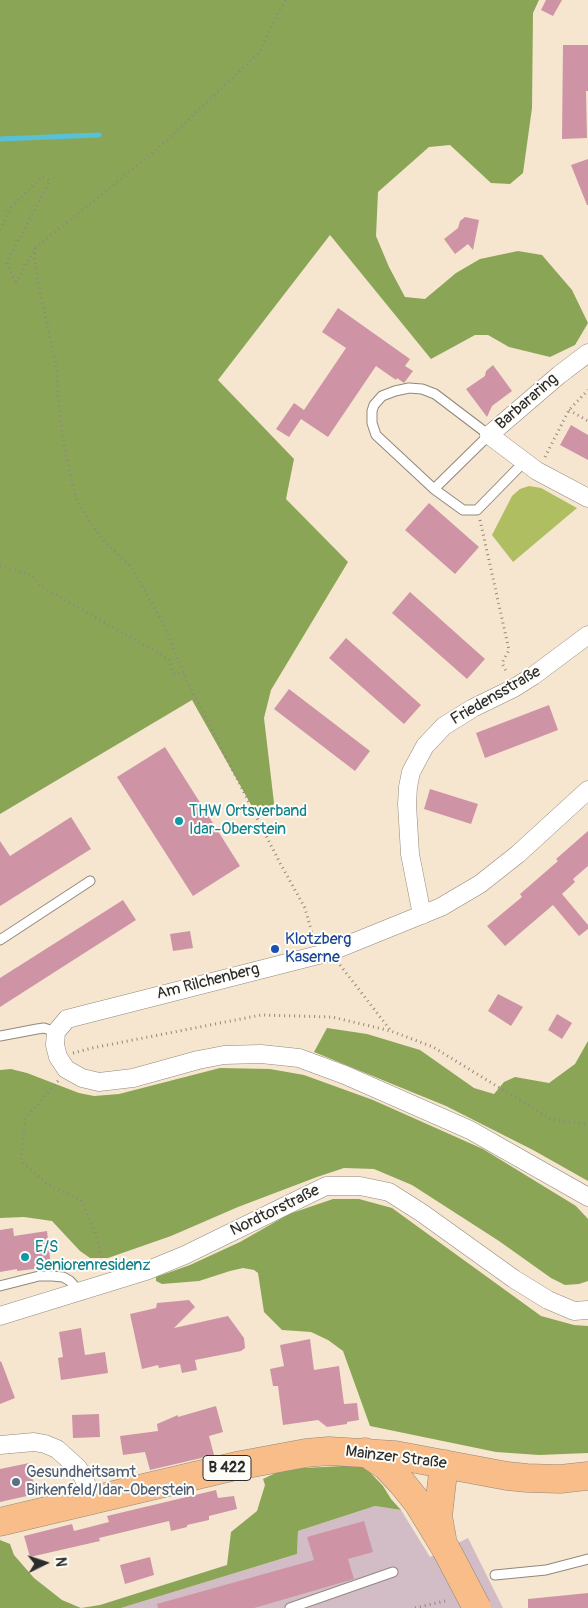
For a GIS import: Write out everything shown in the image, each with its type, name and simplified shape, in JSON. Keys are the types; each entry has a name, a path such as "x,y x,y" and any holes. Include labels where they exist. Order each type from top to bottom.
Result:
{"main road":[{"name":"Mainzer Straße","path":"0,1522 236,1466 306,1453 329,1451 395,1455 527,1478 560,1479 588,1476"},
{"path":"365,1452 386,1466 418,1503 446,1549 477,1608"},
{"path":"418,1503 417,1494 423,1477 436,1466 444,1464 438,1516 441,1536 446,1549"}],"street":[{"name":"Barbararing","path":"588,353 559,374 488,435 531,466 588,498"},
{"name":"Friedensstraße","path":"422,915 410,854 407,804 408,787 412,772 425,746 444,726 473,708 514,688 545,668 588,634"},
{"name":"Am Rilchenberg","path":"56,1032 67,1019 73,1017 330,952 441,907 480,884 518,854 588,790"},
{"path":"56,1032 55,1045 62,1063 74,1074 91,1081 108,1082 134,1078 198,1060 224,1055 261,1054 299,1058 345,1075 470,1130 588,1197"},
{"name":"Nordtorstraße","path":"0,1316 110,1282 185,1255 326,1186 360,1186 388,1192 422,1213 514,1279 548,1300 574,1311 588,1310"},
{"path":"0,1445 34,1442 57,1449 78,1468 86,1482 92,1500"}],"lane":[{"path":"434,489 488,435 435,394 422,389 402,390 382,396 374,405 372,411 372,423 376,435 434,489 463,510 477,510 531,466"},
{"path":"0,940 90,881"},
{"path":"0,1036 44,1028 56,1032"},
{"path":"0,1286 39,1276 63,1276 79,1291"},
{"path":"495,1574 546,1570 588,1560"},
{"path":"290,1608 393,1572"}],"path":[{"path":"0,230 11,207 42,177 50,181 8,262 16,283 35,248 153,152 260,52 274,20 286,0"},
{"path":"35,248 34,260 57,370 59,410 66,457 76,502 101,538 132,568 164,625 186,679 304,908 313,937"},
{"path":"531,466 569,410 588,390"},
{"path":"569,410 588,421"},
{"path":"477,510 509,650 502,663 514,688"},
{"path":"0,566 32,575 42,587 169,659 173,673 184,674"},
{"path":"330,952 391,1032"},
{"path":"110,1282 96,1235 81,1200 47,1184 21,1161 25,1119 57,1082 62,1063 92,1048 261,1015 332,1017 391,1032 433,1047 552,1120 588,1124"}],"shaded area":[{"path":"375,1506 401,1510 430,1557 468,1538 503,1608 121,1608 297,1554 298,1531"}],"green space":[{"path":"0,0 539,0 533,13 532,108 523,173 510,184 491,183 450,145 429,147 378,192 376,236 389,267 405,297 425,299 456,273 480,259 518,251 542,255 572,290 588,323 575,345 550,357 509,347 488,335 475,335 431,359 330,235 218,380 294,459 286,499 348,562 271,690 264,718 274,803 269,814 258,817 192,700 0,814"},
{"path":"529,486 541,488 577,508 513,562 492,535 512,496 520,489"},
{"path":"327,1028 367,1034 420,1050 474,1088 494,1094 504,1082 515,1077 549,1083 575,1064 588,1041 588,1181 533,1150 446,1106 314,1052"},
{"path":"220,1068 270,1069 304,1075 373,1100 483,1149 576,1206 588,1219 588,1281 565,1285 551,1278 499,1241 412,1185 374,1169 344,1168 317,1177 238,1207 171,1236 108,1258 90,1258 80,1251 52,1221 24,1217 0,1218 0,1070 11,1069 27,1073 79,1093 94,1096 119,1094"},
{"path":"333,1199 359,1199 392,1208 541,1316 574,1325 588,1326 588,1453 539,1455 496,1452 370,1426 343,1351 328,1340 311,1332 282,1330 264,1312 258,1273 254,1270 243,1268 199,1281 162,1284 156,1281 156,1277 190,1265 240,1242 289,1214"},
{"path":"363,1465 383,1486 401,1510 375,1506 298,1531 297,1554 121,1608 81,1608 100,1605 227,1565 231,1532 257,1511 265,1485 263,1479 284,1469"},
{"path":"0,1540 10,1544 14,1555 34,1578 62,1600 81,1608 0,1608"}],"building":[{"path":"546,0 562,0 553,16 541,10"},
{"path":"563,45 588,45 588,91 586,91 587,138 562,139"},
{"path":"588,159 588,205 587,205 571,165"},
{"path":"465,217 479,220 473,250 468,244 455,254 444,239 458,228 460,221"},
{"path":"338,308 410,359 405,366 413,371 404,383 397,378 396,380 376,366 328,437 301,419 289,437 276,429 294,403 304,410 346,348 322,332"},
{"path":"493,365 512,391 492,406 487,417 466,389 485,376 486,371"},
{"path":"571,425 588,435 588,460 560,445"},
{"path":"429,503 479,547 455,574 405,530"},
{"path":"410,592 485,659 467,679 392,613"},
{"path":"346,638 421,705 404,724 329,658"},
{"path":"289,689 370,751 355,771 274,709"},
{"path":"549,705 558,730 485,758 476,733"},
{"name":"THW Ortsverband Idar-Oberstein","path":"165,747 240,866 193,896 117,777"},
{"path":"430,789 478,804 471,824 424,809"},
{"path":"71,817 91,849 0,906 0,841 10,856"},
{"path":"588,831 588,866 573,879 575,882 562,894 588,925 588,929 579,936 553,905 505,946 487,926 522,897 520,894 558,861 556,859"},
{"path":"123,900 136,920 0,1007 0,978"},
{"path":"190,931 193,948 173,951 170,934"},
{"path":"498,994 523,1007 511,1026 488,1011"},
{"path":"557,1014 572,1023 562,1039 548,1030"},
{"name":"E/S Seniorenresidenz","path":"13,1228 14,1236 47,1231 51,1267 0,1272 0,1230"},
{"path":"189,1300 195,1307 174,1328 228,1316 244,1338 245,1348 241,1351 195,1360 197,1370 182,1373 180,1364 159,1368 158,1365 142,1369 130,1314 156,1308 157,1303"},
{"path":"81,1328 85,1355 105,1352 108,1373 61,1380 58,1358 63,1357 59,1332"},
{"path":"310,1339 314,1370 339,1366 344,1404 357,1403 359,1420 327,1427 318,1420 283,1425 278,1386 273,1386 270,1369 284,1366 280,1345"},
{"path":"0,1362 15,1398 0,1404"},
{"path":"216,1406 223,1432 209,1436 214,1455 150,1470 145,1452 123,1455 120,1436 158,1431 157,1424 178,1415 178,1417"},
{"path":"99,1414 100,1437 73,1438 72,1415"},
{"name":"Gesundheitsamt Birkenfeld/Idar-Oberstein","path":"29,1463 36,1494 0,1502 0,1469"},
{"path":"216,1490 218,1498 234,1496 237,1509 209,1516 209,1520 171,1531 169,1521 99,1538 100,1541 30,1557 24,1536 72,1524 74,1531 109,1522 107,1516"},
{"path":"364,1521 373,1552 348,1559 354,1579 254,1608 158,1608 157,1604 314,1560 307,1537"},
{"path":"150,1557 154,1575 125,1584 120,1565"},
{"path":"588,1593 588,1608 528,1608 528,1599"}],"waterway":[{"path":"0,139 99,135"}],"place":[{"name":"THW Ortsverband Idar-Oberstein","path":"179,821"},
{"name":"Klotzberg Kaserne","path":"275,949"},
{"name":"E/S Seniorenresidenz","path":"25,1257"},
{"name":"Gesundheitsamt Birkenfeld/Idar-Oberstein","path":"16,1482"}]}
